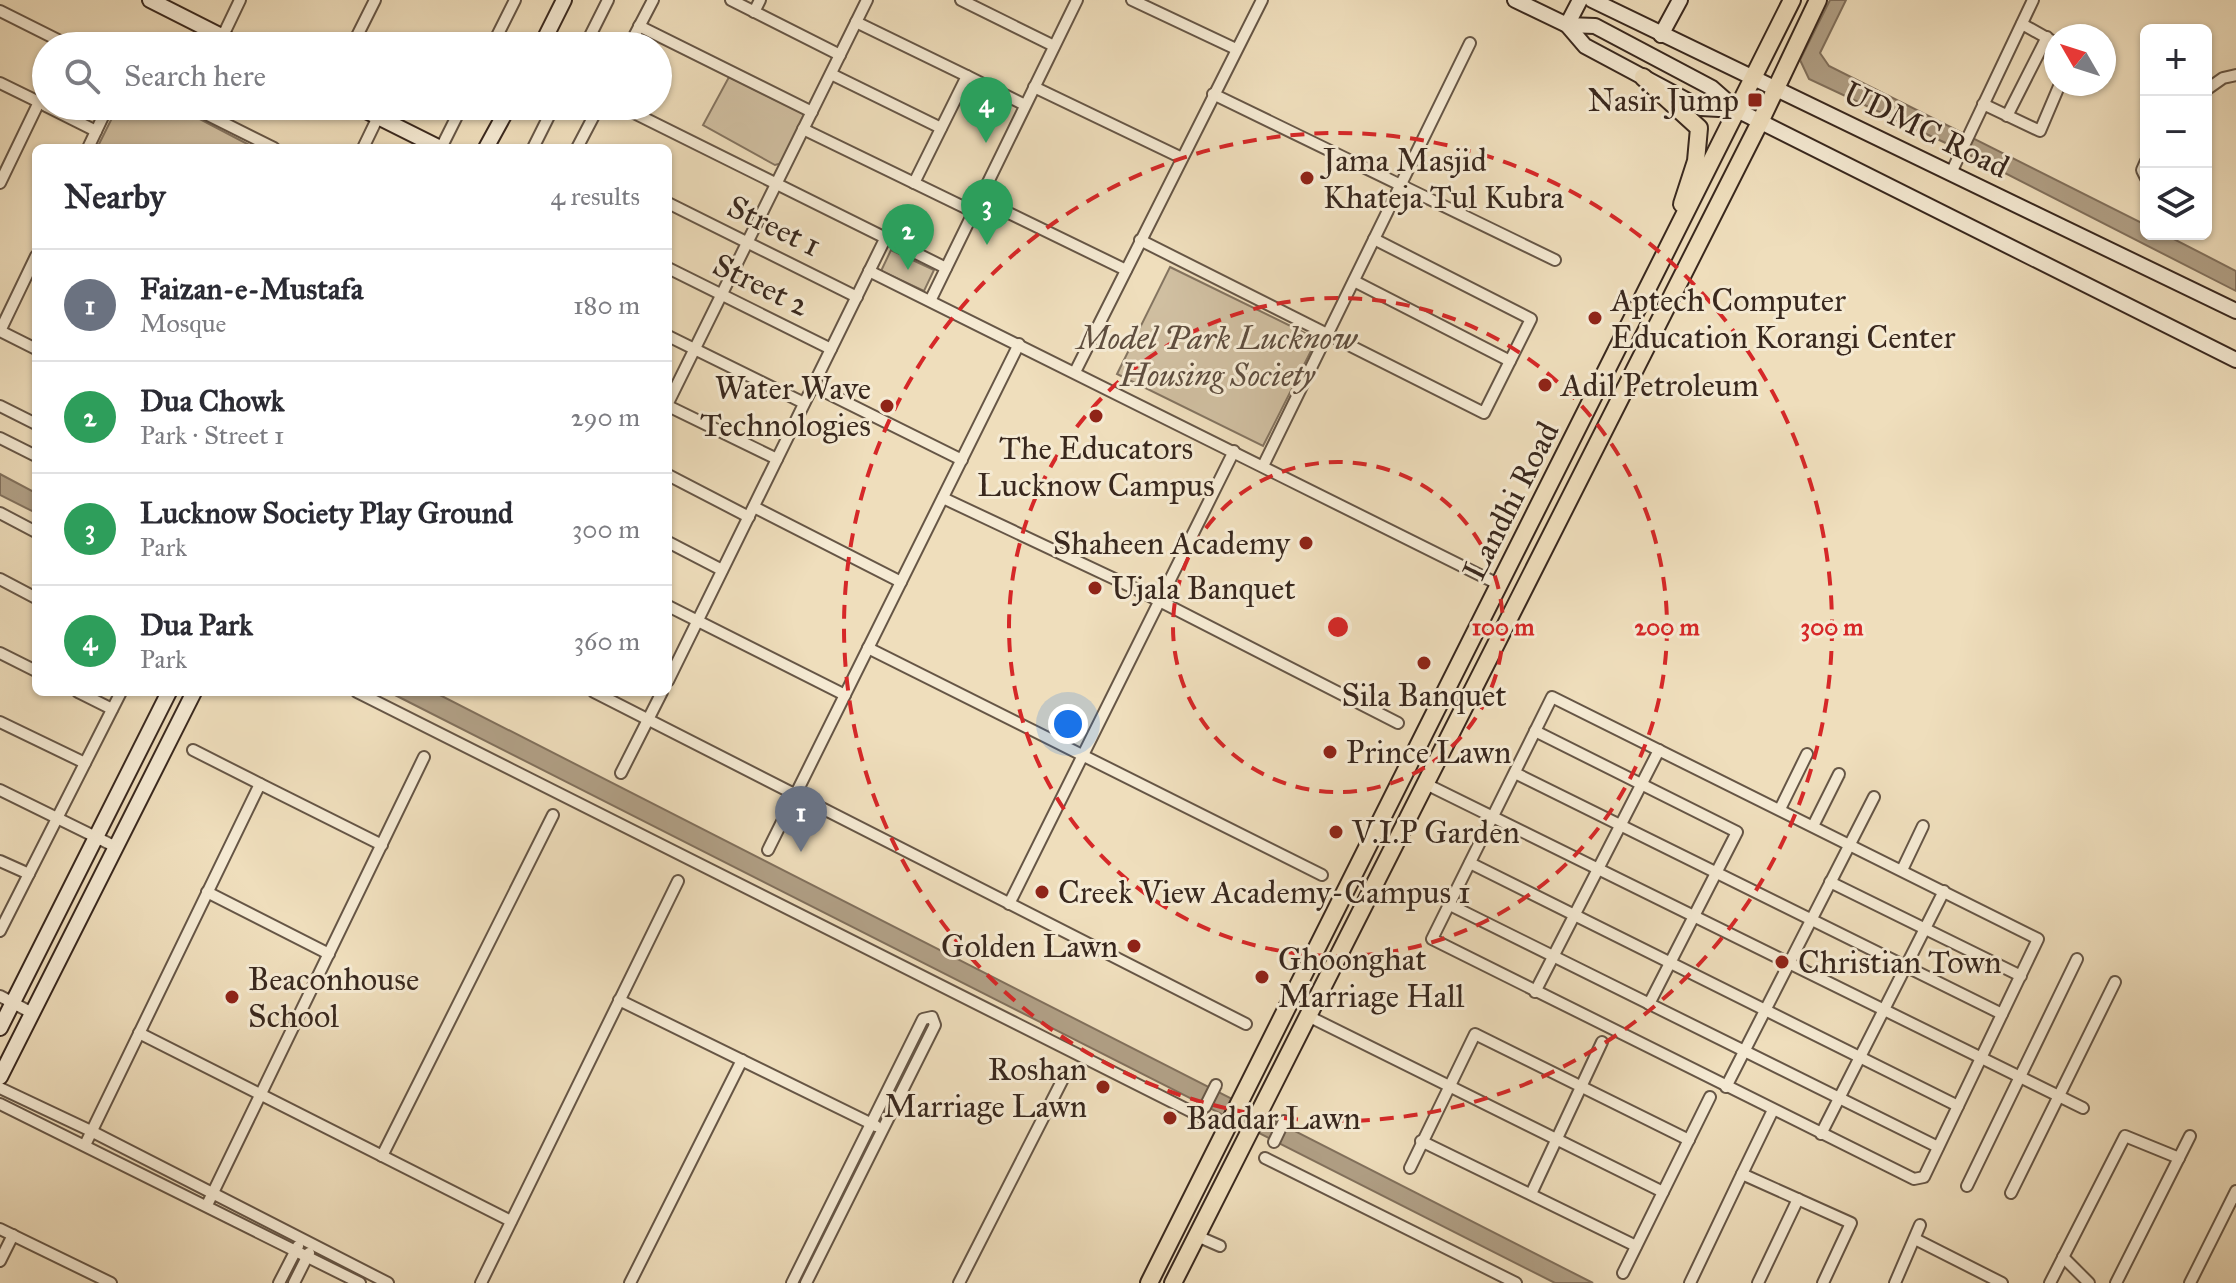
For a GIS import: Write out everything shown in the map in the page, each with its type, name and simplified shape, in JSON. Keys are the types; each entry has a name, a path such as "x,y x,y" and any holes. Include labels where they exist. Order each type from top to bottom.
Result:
{"main road":[{"path":"150,0 205,32"},
{"path":"548,32 564,0"},
{"path":"1515,0 1567,25 1595,26 1712,88 1737,110 1760,122 2236,360"},
{"path":"1567,25 1580,0"},
{"name":"UDMC Road","path":"1592,0 2236,311"},
{"path":"1661,35 1680,0"},
{"name":"Landhi Road","path":"1149,1283 1792,0"},
{"name":"Landhi Road","path":"1197,1236 1745,152 1818,0"},
{"path":"1567,25 1585,46 1701,108 1737,110"},
{"path":"1643,77 1699,128 1696,161 1652,281"},
{"path":"384,120 432,144"},
{"path":"488,144 501,120"},
{"path":"1722,142 1737,138 1745,152"},
{"path":"0,1028 6,999 167,696"},
{"path":"0,1077 192,696"},
{"path":"1173,1283 1197,1236"}],"street":[{"path":"224,32 240,0"},
{"path":"359,32 375,0"},
{"path":"499,32 515,0"},
{"path":"592,32 608,0"},
{"path":"636,32 653,0"},
{"path":"731,0 840,55"},
{"path":"754,12 760,0"},
{"path":"672,396 867,0"},
{"path":"961,0 1054,46"},
{"path":"931,299 1077,0"},
{"path":"1132,0 1236,49"},
{"path":"1075,372 1262,0"},
{"path":"1951,173 2033,0"},
{"path":"0,11 42,32"},
{"path":"856,22 1025,105"},
{"path":"2022,24 2044,36"},
{"path":"639,26 651,32"},
{"path":"672,42 812,112"},
{"path":"1263,466 1470,43"},
{"path":"2007,116 2044,52"},
{"path":"831,74 941,128"},
{"path":"2212,86 2223,78 2236,75"},
{"path":"914,183 967,76"},
{"path":"0,83 32,99"},
{"path":"1034,87 1182,158"},
{"path":"1213,94 1555,260"},
{"path":"1983,104 2040,131 2055,96"},
{"path":"0,183 36,120"},
{"path":"74,120 96,131"},
{"path":"90,144 101,120"},
{"path":"219,120 266,144"},
{"path":"365,144 377,120"},
{"path":"442,144 455,120"},
{"path":"535,144 547,120"},
{"path":"579,144 592,120"},
{"path":"648,120 946,268"},
{"path":"803,129 974,212"},
{"path":"980,199 1126,270"},
{"name":"Street 1","path":"672,205 857,297"},
{"path":"672,669 885,239"},
{"path":"1140,240 1484,413 1531,319 1374,239"},
{"path":"32,264 0,331 32,347"},
{"name":"Street 2","path":"672,270 831,349"},
{"path":"869,271 931,299 1500,585"},
{"path":"1354,281 1510,361"},
{"path":"672,338 804,403"},
{"path":"768,850 1019,344"},
{"path":"813,386 962,460"},
{"path":"0,406 32,422"},
{"path":"672,406 777,459"},
{"path":"0,438 32,454"},
{"path":"1009,904 1234,451"},
{"path":"672,477 901,582"},
{"path":"943,498 1159,601 1398,723"},
{"path":"0,513 32,530"},
{"path":"672,544 722,570"},
{"path":"0,579 32,596"},
{"path":"672,608 845,695"},
{"path":"868,648 1322,875"},
{"path":"0,653 32,669"},
{"path":"86,696 112,709"},
{"path":"0,931 119,696"},
{"path":"365,696 1202,1111 1216,1085"},
{"path":"602,696 1246,1024"},
{"path":"621,773 660,696"},
{"path":"1552,697 2038,939 1938,1147 1919,1180 1432,939 1535,731 1552,697"},
{"path":"0,722 85,763"},
{"path":"1535,731 1737,832 1649,1004"},
{"path":"193,750 382,845"},
{"path":"1535,992 1659,750"},
{"path":"1780,809 1807,754"},
{"path":"207,1205 424,757"},
{"path":"1515,773 2002,1014"},
{"path":"1813,826 1839,774"},
{"path":"85,1145 260,784"},
{"path":"1426,784 2083,1108"},
{"path":"0,790 116,847"},
{"path":"1726,1087 1874,797"},
{"path":"382,1156 553,815"},
{"path":"1902,870 1923,826"},
{"path":"0,861 29,874"},
{"path":"1470,863 1958,1106"},
{"path":"481,1283 678,881"},
{"path":"1830,882 2021,976"},
{"path":"1821,1134 1944,891"},
{"path":"207,892 329,954"},
{"path":"1450,905 1938,1147"},
{"path":"1967,1186 2077,959"},
{"path":"2011,1193 2115,982"},
{"path":"6,999 32,1013"},
{"path":"619,1000 883,1129"},
{"path":"1308,1016 1663,1192"},
{"path":"792,1283 923,1019 932,1017 935,1025 806,1283"},
{"path":"139,1033 511,1221"},
{"path":"1410,1168 1475,1034 1689,1140"},
{"path":"1531,1194 1602,1042"},
{"path":"630,1283 742,1060"},
{"path":"959,1283 1066,1073"},
{"path":"0,1088 213,1192 388,1283"},
{"path":"1623,1273 1710,1097"},
{"path":"0,1104 360,1283"},
{"path":"1693,1282 1773,1110"},
{"path":"1274,1142 1284,1121"},
{"path":"2050,1283 2125,1136 2179,1158"},
{"path":"2116,1283 2190,1136"},
{"path":"1421,1141 1636,1246"},
{"path":"1265,1158 1516,1283"},
{"path":"1742,1174 1851,1223 1823,1283"},
{"path":"2190,1283 2236,1191"},
{"path":"1758,1283 1798,1199"},
{"path":"1895,1283 1920,1225"},
{"path":"0,1229 111,1283"},
{"path":"0,1261 13,1235"},
{"path":"1197,1236 1220,1246"},
{"path":"279,1283 302,1239"},
{"path":"1915,1239 2002,1283"},
{"path":"294,1283 313,1244"},
{"path":"2063,1257 2089,1283"}],"green space":[{"path":"729,77 812,118 790,161 775,165 703,125"},
{"path":"111,120 202,120 247,144 99,144"},
{"path":"891,250 934,270 924,291 881,271"},
{"name":"Model Park Lucknow Housing Society","path":"1170,267 1317,339 1263,446 1117,374"}],"shaded area":[{"path":"1830,0 1846,0 1820,53 1829,66 2140,222 2140,240 2176,240 2236,271 2236,291 1952,146 1809,79 1800,60"},
{"path":"0,474 32,491 32,511 0,495"},
{"path":"397,696 442,696 1593,1283 1555,1283"}],"place":[{"name":"Nasir Jump","path":"1755,100"},
{"name":"Dua Park","path":"986,143"},
{"name":"Jama Masjid Khateja Tul Kubra","path":"1307,178"},
{"name":"Lucknow Society Play Ground","path":"987,245"},
{"name":"Dua Chowk","path":"908,270"},
{"name":"Aptech Computer Education Korangi Center","path":"1595,318"},
{"name":"Adil Petroleum","path":"1545,385"},
{"name":"Water Wave Technologies","path":"887,406"},
{"name":"The Educators Lucknow Campus","path":"1096,416"},
{"name":"Shaheen Academy","path":"1306,543"},
{"name":"Ujala Banquet","path":"1095,588"},
{"name":"Sila Banquet","path":"1424,663"},
{"name":"Prince Lawn","path":"1330,752"},
{"name":"V.I.P Garden","path":"1336,832"},
{"name":"Faizan-e-Mustafa","path":"801,852"},
{"name":"Creek View Academy-Campus 1","path":"1042,892"},
{"name":"Golden Lawn","path":"1134,946"},
{"name":"Christian Town","path":"1782,962"},
{"name":"Ghoonghat Marriage Hall","path":"1262,977"},
{"name":"Beaconhouse School","path":"232,997"},
{"name":"Roshan Marriage Lawn","path":"1103,1087"},
{"name":"Baddar Lawn","path":"1170,1118"}]}
